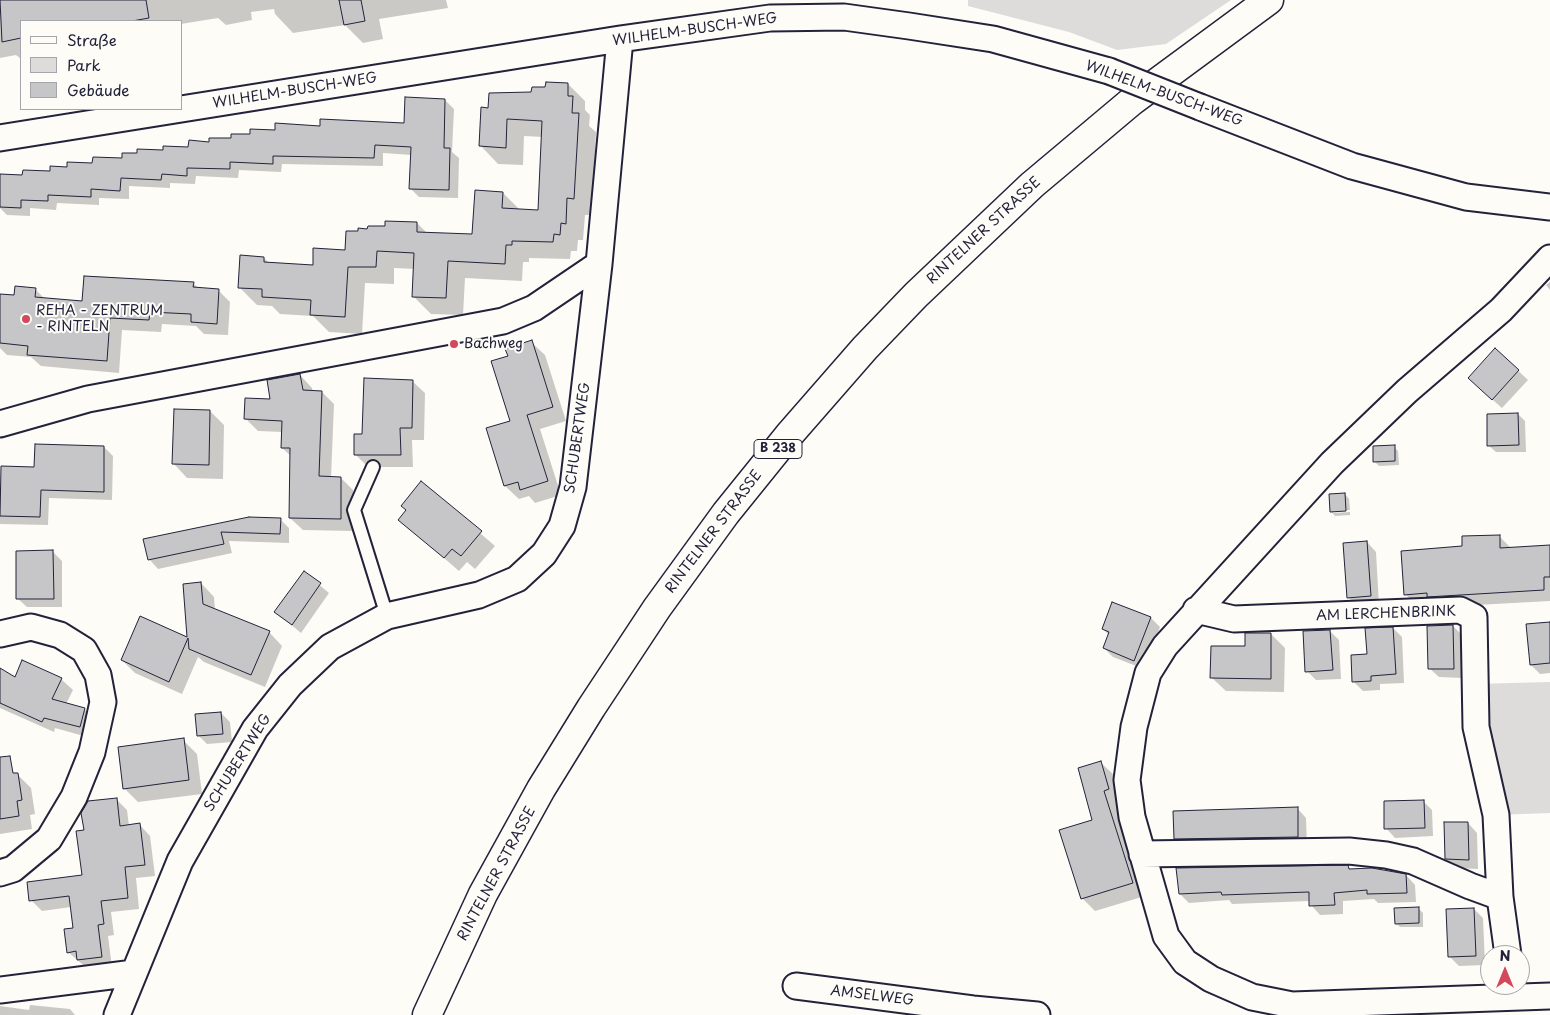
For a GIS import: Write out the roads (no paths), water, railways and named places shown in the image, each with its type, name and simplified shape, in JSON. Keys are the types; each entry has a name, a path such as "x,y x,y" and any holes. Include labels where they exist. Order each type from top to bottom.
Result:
{"main road":[{"name":"RINTELNER STRASSE","path":"427,1015 483,894 541,789 591,708 657,608 726,513 789,435 865,348 916,295 1032,185 1132,101 1269,0"}],"street":[{"name":"WILHELM-BUSCH-WEG","path":"182,109 620,39 770,18 844,17 993,39 1108,70 1352,166 1466,197 1550,207"},
{"path":"0,424 88,399 503,321 534,308 599,264 620,39"},
{"name":"WILHELM-BUSCH-WEG","path":"0,138 175,110"},
{"path":"1490,995 1379,1009 1292,1005 1252,997 1212,979 1185,962 1166,936 1132,818 1127,780 1134,727 1148,673 1165,646 1332,463 1407,391 1501,310 1550,258"},
{"name":"SCHUBERTWEG","path":"116,1015 180,861 255,729 290,685 330,647 387,616 479,595 517,579 544,554 562,526 573,487 599,264"},
{"name":"AM LERCHENBRINK","path":"1196,610 1234,619 1460,610 1474,618 1476,727 1496,815 1500,897 1507,945"},
{"path":"0,634 32,627 60,635 84,650 98,675 103,702 92,752 69,805 49,838 13,869 0,873"},
{"path":"1142,854 1349,851 1386,854 1413,861 1500,897"},
{"path":"0,990 134,973"},
{"name":"AMSELWEG","path":"796,986 973,1009 1038,1015"},
{"path":"1530,993 1550,996"}],"lane":[{"path":"373,467 354,510 360,535 387,616"}],"place":[{"name":"REHA - ZENTRUM - RINTELN","path":"26,319"},
{"name":"Bachweg","path":"454,344"}]}
